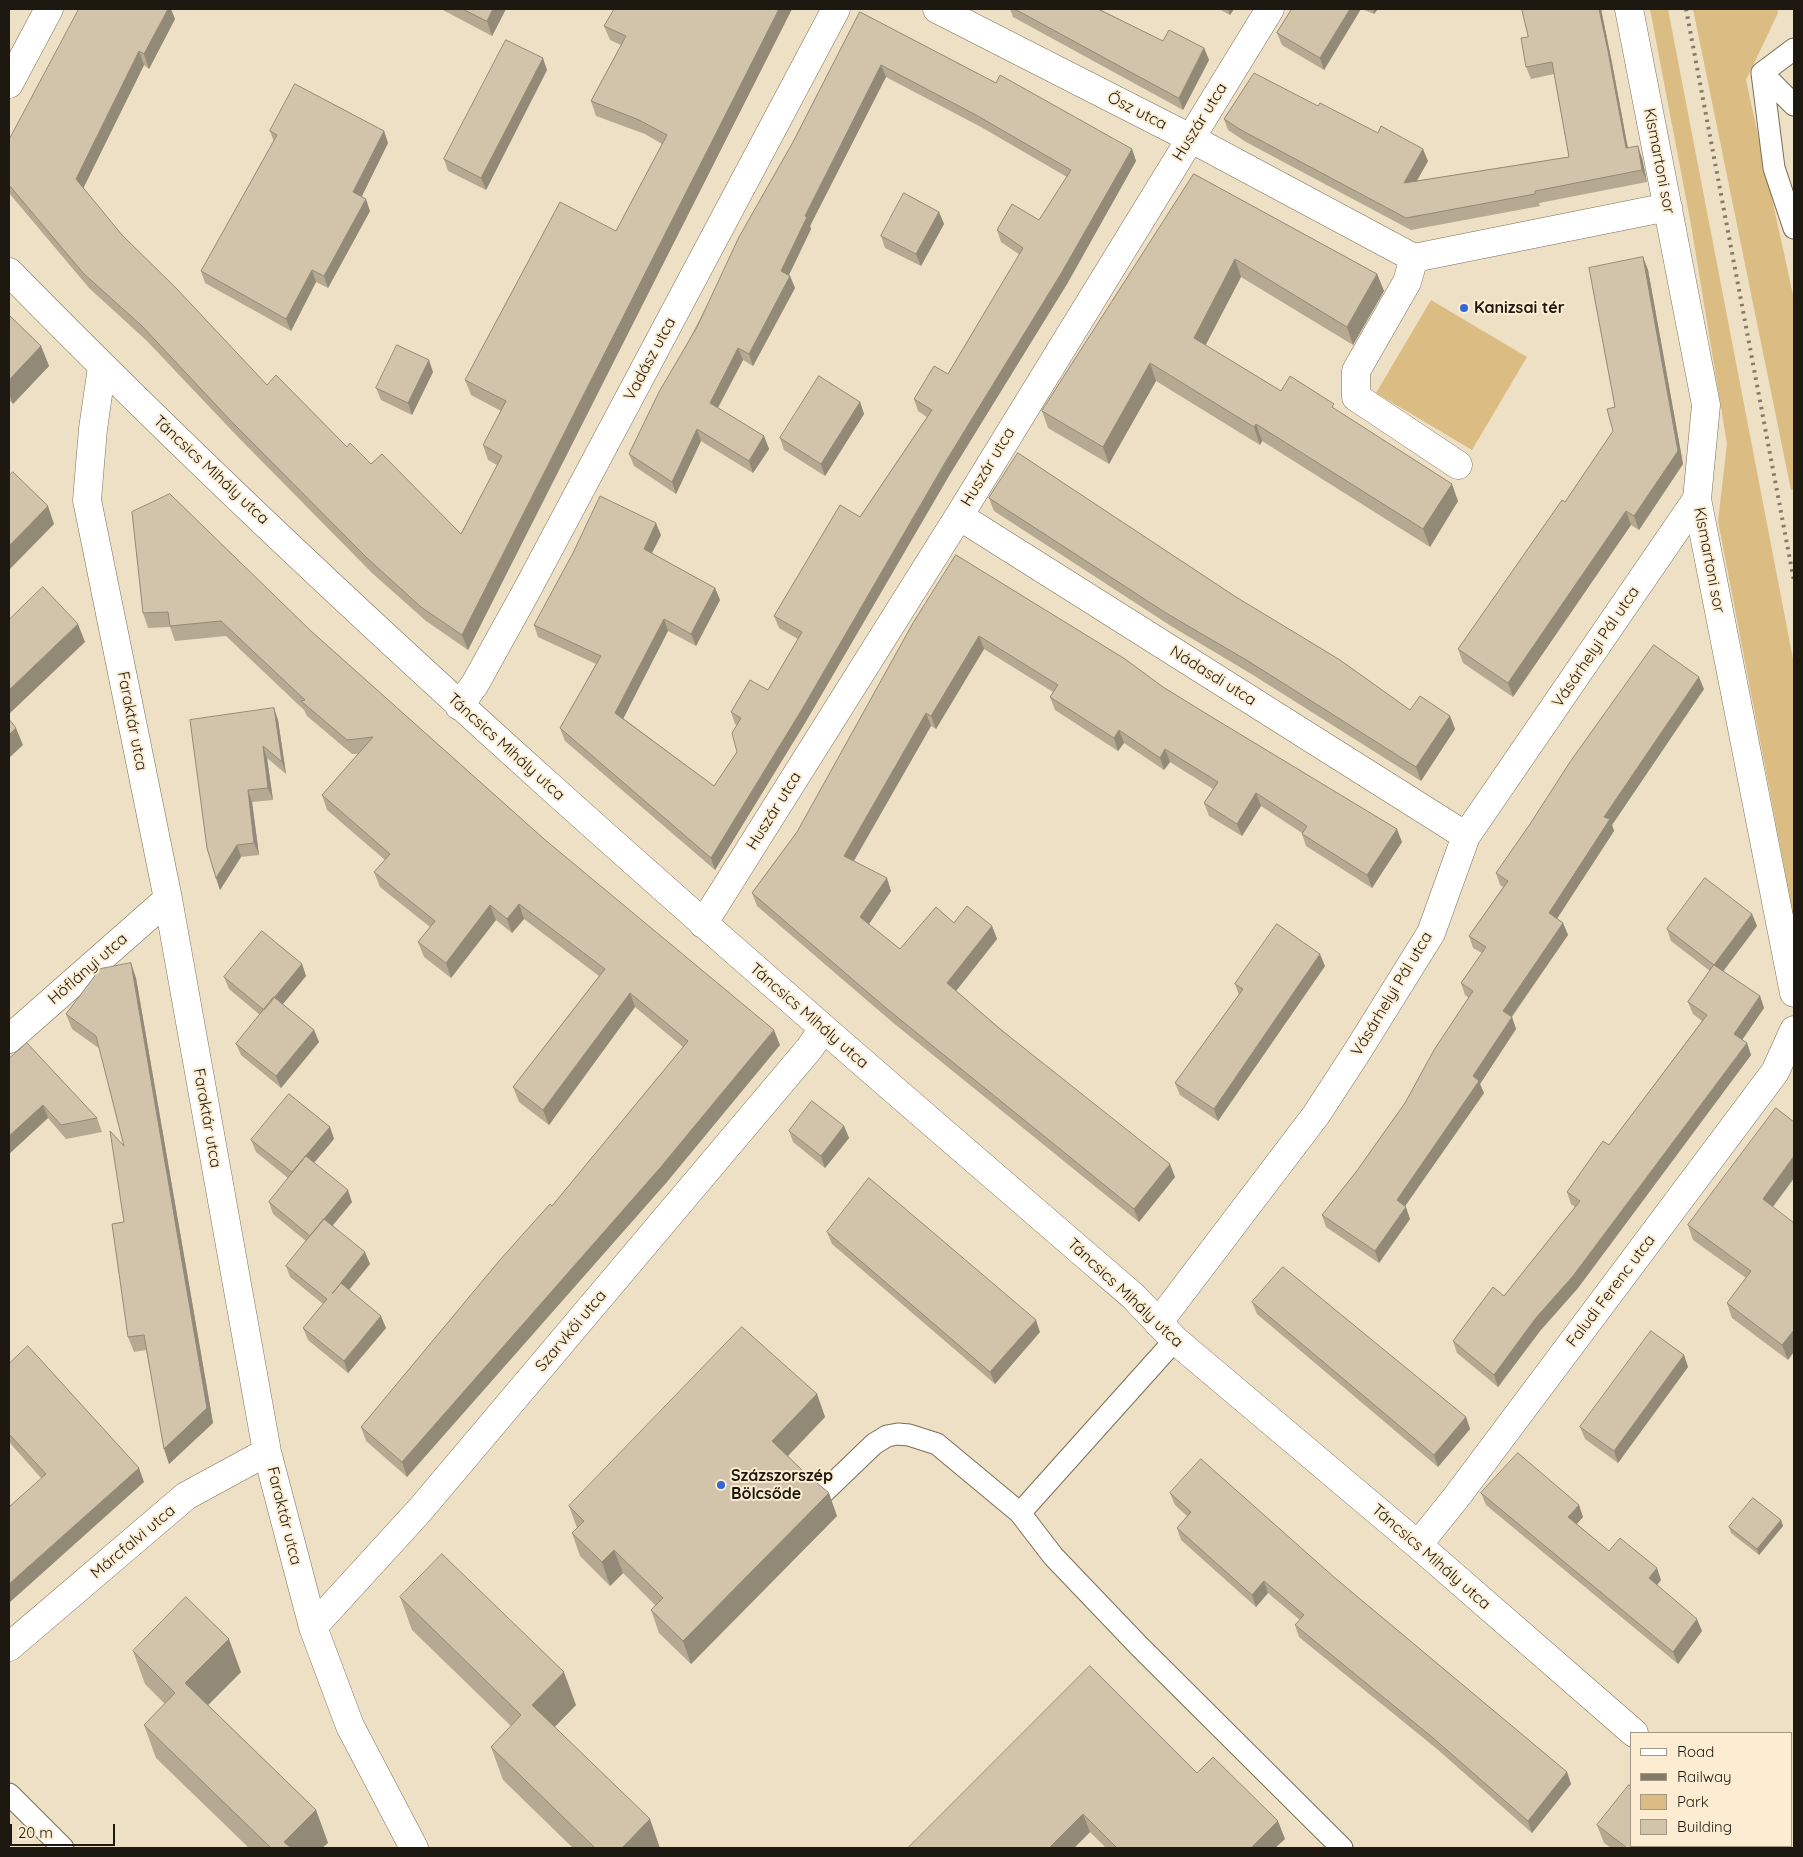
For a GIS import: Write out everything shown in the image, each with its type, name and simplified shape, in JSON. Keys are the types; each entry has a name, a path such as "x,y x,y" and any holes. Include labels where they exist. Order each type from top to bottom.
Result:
{"street":[{"path":"9,84 49,9"},
{"name":"Vadász utca","path":"459,706 475,684 527,590 836,9"},
{"name":"Ősz utca","path":"938,9 1190,138 1414,258"},
{"name":"Huszár utca","path":"703,924 959,516 1270,9"},
{"name":"Kismartoni sor","path":"1629,9 1706,405 1697,499 1794,992"},
{"path":"1458,465 1356,396 1356,371 1407,282 1414,258 1668,207"},
{"name":"Táncsics Mihály utca","path":"9,272 102,367 459,706 703,924 1133,1296 1166,1331 1418,1545 1633,1732"},
{"name":"Faraktár utca","path":"102,367 93,430 87,500 168,899 267,1452 312,1627 350,1726 414,1848"},
{"name":"Vásárhelyi Pál utca","path":"1166,1331 1316,1115 1431,932 1466,836 1697,499"},
{"name":"Nádasdi utca","path":"959,516 1466,836"},
{"name":"Höflányi utca","path":"9,1039 168,899"},
{"name":"Szarvkői utca","path":"312,1627 420,1510 803,1057 824,1029"},
{"name":"Faludi Ferenc utca","path":"1418,1545 1464,1487 1774,1072 1794,1030"},
{"name":"Márcfalvi utca","path":"9,1647 186,1496 267,1452"}],"lane":[{"path":"1762,73 1794,49"},
{"path":"1762,73 1794,105"},
{"path":"1762,73 1774,168 1794,228"},
{"path":"1020,1513 1166,1331"},
{"path":"823,1493 874,1444 887,1436 898,1434 937,1444 1020,1513 1053,1556 1139,1646 1342,1848"},
{"path":"9,1794 63,1848"}],"green space":[{"path":"1650,9 1668,9 1794,664 1794,918 1718,521 1727,444 1691,225"},
{"path":"1693,9 1777,9 1778,13 1746,80 1794,299 1794,489 1791,490"},
{"path":"1431,300 1527,357 1472,450 1376,393"}],"building":[{"path":"79,9 168,9 144,54 139,51 76,179 122,235 176,288 267,385 276,375 347,447 350,443 371,464 382,454 461,534 502,456 483,445 506,401 465,380 560,202 616,231 667,135 639,120 591,101 626,36 604,26 614,9 779,9 462,635 421,607 367,558 230,420 142,326 84,274 9,185 9,140"},
{"path":"463,9 493,9 487,21"},
{"path":"1015,9 1098,9 1163,41 1169,30 1204,48 1179,98"},
{"path":"1292,9 1350,9 1320,58 1277,33"},
{"path":"1522,9 1599,9 1626,148 1638,146 1642,170 1535,191 1535,194 1406,218 1241,130 1224,119 1254,73 1318,106 1320,103 1378,133 1381,126 1423,149 1404,183 1569,157 1552,62 1526,67 1521,38 1528,37"},
{"path":"860,12 996,83 1000,75 1132,149 1062,272 946,461 801,711 711,858 560,728 601,656 534,625 573,553 600,496 656,523 644,549 715,588 691,634 664,619 615,713 714,786 737,752 732,733 741,718 731,712 750,680 768,690 802,632 774,616 840,505 860,517 932,410 914,399 934,366 948,374 1023,248 997,230 1012,204 1039,220 1071,170 976,115 881,65 805,216 807,217 781,271 790,276 749,354 738,348 710,403 764,436 749,461 697,429 672,482 629,454 659,392 697,327 739,237 793,142"},
{"path":"506,40 543,58 481,178 444,159"},
{"path":"295,84 384,131 353,192 366,199 324,276 312,270 286,319 201,271 277,135 270,131"},
{"path":"1194,174 1377,274 1347,327 1235,259 1194,338 1281,391 1290,376 1334,404 1332,407 1452,484 1423,529 1256,424 1254,427 1150,363 1103,447 1042,411"},
{"path":"904,193 939,212 916,254 881,236"},
{"path":"1643,257 1678,451 1634,516 1626,511 1508,683 1458,649 1562,500 1565,502 1613,431 1607,409 1615,407 1589,268"},
{"path":"9,315 41,346 9,380"},
{"path":"397,345 429,360 408,403 376,388"},
{"path":"819,376 860,402 821,464 780,438"},
{"path":"1018,453 1236,597 1340,660 1410,710 1420,696 1450,716 1416,767 1248,661 1166,613 989,498"},
{"path":"13,472 48,506 9,546 9,476"},
{"path":"170,494 311,631 544,839 774,1030 660,1168 402,1462 361,1427 499,1261 550,1204 552,1206 688,1041 630,993 543,1110 513,1087 605,969 519,904 507,919 490,905 446,963 418,942 435,921 374,872 390,854 322,795 373,737 347,740 301,701 305,700 221,621 170,626 168,612 143,613 132,512"},
{"path":"956,555 1125,659 1163,687 1397,829 1367,875 1302,834 1307,826 1256,793 1237,824 1204,803 1218,782 1165,749 1160,758 1119,730 1114,738 1050,697 1058,685 979,636 931,716 926,713 844,856 887,878 860,917 900,949 936,907 954,923 967,906 992,926 947,983 1000,1029 1170,1164 1134,1209 886,1008 752,893 797,832 913,623"},
{"path":"43,587 78,624 9,690 9,620"},
{"path":"1654,645 1699,677 1604,817 1610,819 1549,913 1563,923 1503,1011 1512,1017 1473,1076 1479,1081 1397,1200 1406,1207 1375,1251 1322,1215 1356,1172 1405,1103 1434,1050 1473,991 1461,983 1486,947 1469,936 1508,881 1496,873 1570,762"},
{"path":"274,708 282,762 263,746 268,788 248,790 254,843 237,845 216,878 207,848 190,720"},
{"path":"9,719 16,728 9,735"},
{"path":"1705,878 1752,914 1714,965 1667,929"},
{"path":"1277,924 1320,954 1214,1109 1175,1083 1243,989 1235,984"},
{"path":"262,931 302,964 264,1010 224,977"},
{"path":"131,963 207,1408 164,1449 144,1335 128,1337 112,1224 124,1222 110,1131 124,1146 96,1036 66,1014 100,969"},
{"path":"1714,965 1760,996 1734,1034 1747,1043 1573,1276 1535,1319 1494,1375 1453,1341 1493,1287 1504,1296 1580,1201 1567,1192 1603,1141 1609,1145 1707,1015 1688,1002"},
{"path":"274,997 314,1030 276,1076 236,1044"},
{"path":"27,1043 97,1118 61,1125 43,1105 9,1136 9,1059"},
{"path":"289,1094 330,1127 292,1172 251,1140"},
{"path":"812,1101 844,1126 821,1156 789,1131"},
{"path":"1776,1108 1794,1122 1794,1156 1763,1199 1794,1223 1794,1330 1782,1345 1727,1303 1751,1271 1688,1225"},
{"path":"306,1156 348,1190 310,1236 269,1202"},
{"path":"869,1178 1036,1320 990,1372 827,1232"},
{"path":"324,1219 365,1252 332,1294 341,1283 381,1316 344,1361 303,1328 327,1299 286,1266"},
{"path":"1283,1267 1466,1417 1434,1455 1252,1302"},
{"path":"742,1327 817,1394 772,1441 802,1470 806,1479 816,1482 829,1493 683,1641 651,1610 663,1598 614,1550 602,1562 572,1533 584,1521 569,1506"},
{"path":"1651,1331 1684,1355 1614,1451 1580,1427"},
{"path":"28,1346 139,1468 9,1584 9,1507 46,1474 9,1434 9,1364"},
{"path":"1518,1453 1579,1505 1568,1517 1609,1551 1620,1538 1657,1568 1649,1578 1697,1619 1673,1652 1481,1493"},
{"path":"1201,1459 1335,1578 1567,1772 1528,1821 1432,1737 1295,1625 1304,1615 1264,1581 1252,1595 1177,1528 1191,1512 1170,1493"},
{"path":"1753,1498 1781,1520 1757,1549 1729,1527"},
{"path":"442,1554 564,1672 532,1705 650,1819 622,1848 595,1848 491,1747 521,1715 400,1597"},
{"path":"186,1597 229,1639 185,1683 316,1810 284,1842 291,1848 271,1848 144,1725 175,1693 133,1651"},
{"path":"1090,1666 1197,1773 1213,1757 1278,1821 1251,1848 1117,1848 1083,1814 1049,1848 908,1848"},
{"path":"1629,1785 1630,1847 1702,1847 1627,1848 1597,1825"}],"railway":[{"path":"1686,9 1794,581"}],"place":[{"name":"Kanizsai tér","path":"1464,308"},
{"name":"Százszorszép Bölcsőde","path":"721,1485"}]}
